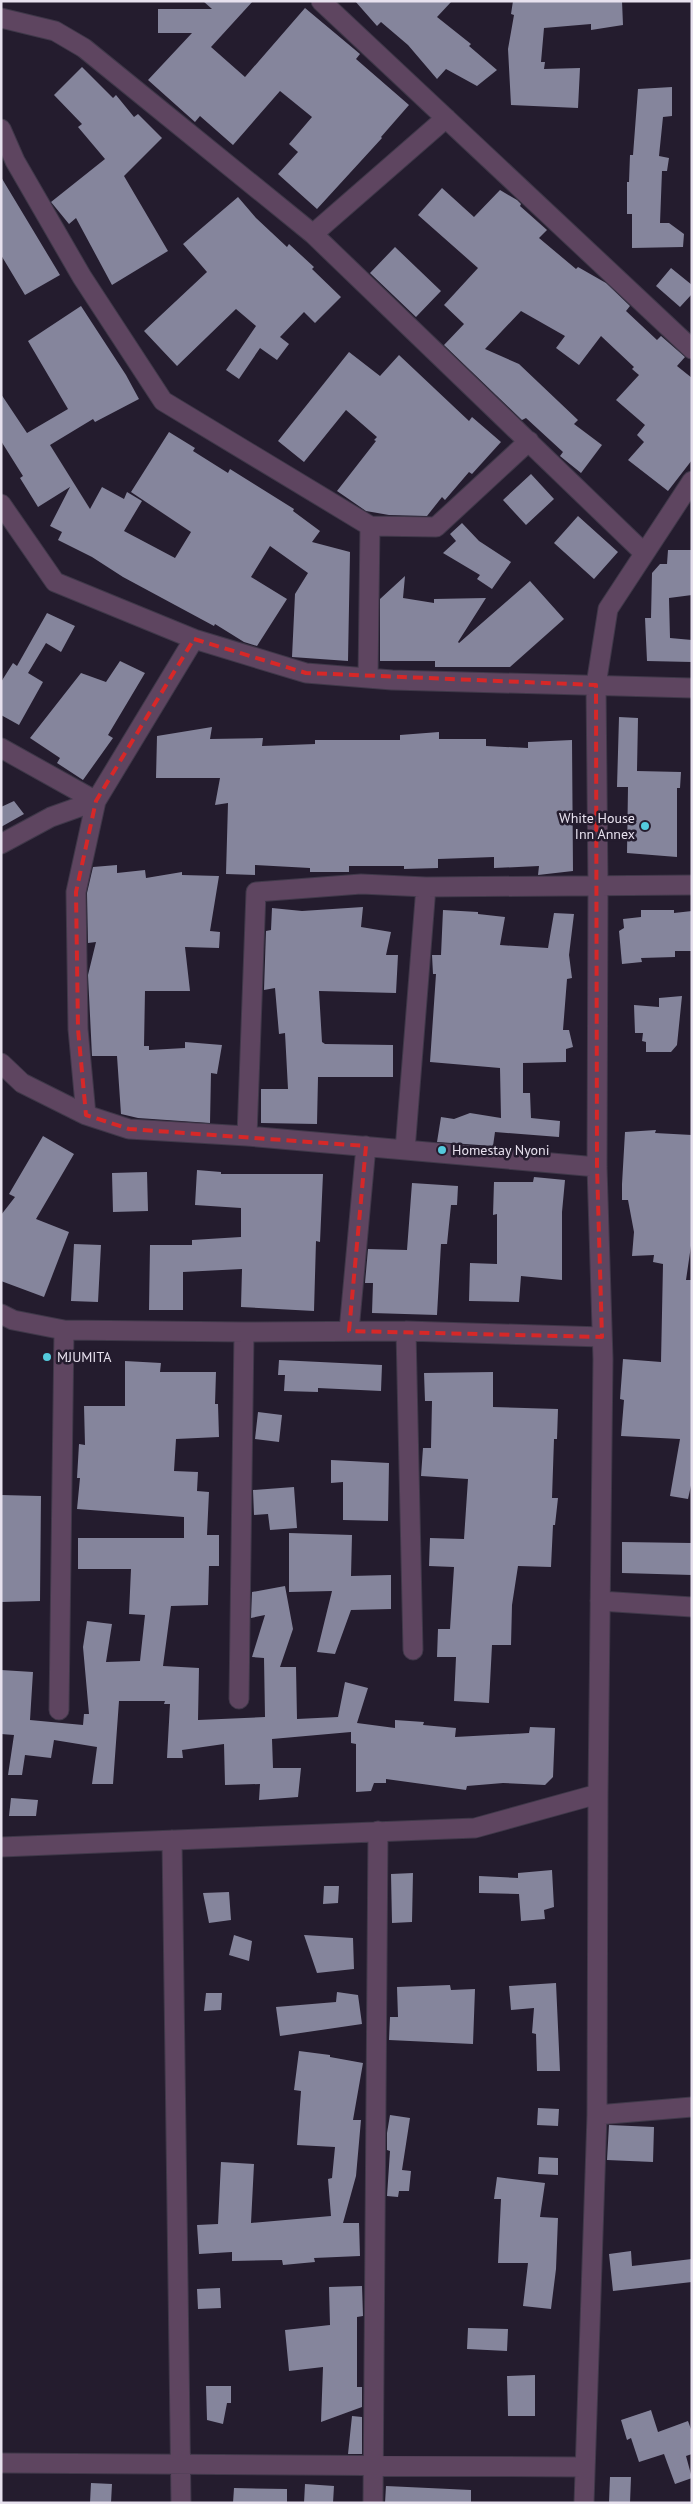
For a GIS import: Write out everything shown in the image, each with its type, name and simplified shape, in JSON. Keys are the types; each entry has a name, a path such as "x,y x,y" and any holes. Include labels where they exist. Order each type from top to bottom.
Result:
{"street":[{"path":"321,1 692,349"},
{"path":"1,18 55,31 84,48 313,234 644,553"},
{"path":"313,234 446,118"},
{"path":"1,129 15,161 82,277 163,401 370,526 436,527 529,441"},
{"path":"584,2503 597,2115 602,1337 597,1167 598,885 596,685 608,609 692,481"},
{"path":"1,504 56,582 194,639 306,673 368,678 692,688"},
{"path":"368,678 370,526"},
{"path":"86,1115 78,1030 76,892 96,801 194,639"},
{"path":"1,748 96,801"},
{"path":"1,844 51,818 96,801"},
{"path":"247,1136 256,892 361,884 426,887 692,885"},
{"path":"405,1150 426,887"},
{"path":"1,1063 22,1083 86,1115 129,1129 247,1136 597,1167"},
{"path":"349,1331 366,1146"},
{"path":"1,1314 13,1320 64,1330 406,1331 602,1337"},
{"path":"59,1710 64,1330"},
{"path":"406,1331 413,1650"},
{"path":"239,1699 244,1332"},
{"path":"600,1601 692,1607"},
{"path":"1,1846 475,1828 598,1794"},
{"path":"373,2503 378,1832"},
{"path":"172,1840 181,2503"},
{"path":"597,2115 692,2106"},
{"path":"1,2463 585,2467"}],"highlighted area":[{"path":"194,639 306,673 596,685 597,1167 602,1337 349,1331 366,1146 129,1129 86,1115 78,1029 76,892 96,801"}],"building":[{"path":"203,1 253,1 211,47 245,77 305,8 360,54 356,59 409,105 382,138 317,209 278,174 298,152 289,144 312,117 280,91 233,145 200,116 195,122 148,80 192,33 158,33 158,9 212,9"},
{"path":"355,1 452,1 437,17 471,44 469,46 497,70 477,86 446,69 437,79 408,45 381,22 377,26"},
{"path":"513,1 622,1 623,25 591,30 591,24 544,28 541,62 545,62 544,69 580,68 578,108 511,105 508,49 514,15 511,14"},
{"path":"82,67 113,98 116,95 134,117 138,114 162,138 124,176 168,251 112,285 76,218 69,224 51,202 105,159 78,127 82,124 54,95"},
{"path":"672,87 672,116 663,117 659,156 669,158 667,171 662,171 660,223 669,223 684,234 683,247 632,248 632,214 627,214 627,182 629,182 630,155 633,155 638,89"},
{"path":"1,177 60,275 25,295 1,255"},
{"path":"442,188 474,217 500,190 517,200 521,204 520,206 547,230 539,238 576,269 578,267 606,283 630,306 626,311 657,340 661,336 685,357 677,366 692,378 692,460 668,491 628,460 644,442 637,435 645,425 616,400 639,375 632,369 634,367 601,336 579,365 556,348 565,336 521,311 485,349 519,364 578,420 574,424 602,445 581,473 560,456 563,452 526,418 522,420 444,345 464,324 444,305 478,268 418,215"},
{"path":"238,197 256,218 287,247 289,244 314,267 312,269 341,297 315,323 304,312 280,337 289,344 277,360 260,348 239,379 226,370 256,326 236,309 177,366 144,331 207,272 183,244"},
{"path":"395,247 441,291 416,317 370,273"},
{"path":"671,268 692,285 692,294 680,307 656,286"},
{"path":"81,306 126,375 139,399 95,422 93,419 50,445 90,509 102,487 124,499 127,492 142,501 124,531 175,558 191,532 131,492 169,432 195,448 193,451 228,473 230,469 294,509 293,511 320,531 312,542 350,552 348,661 292,657 295,594 308,573 270,546 251,577 287,599 257,646 244,642 215,624 214,626 123,577 92,557 58,540 62,532 50,526 70,487 38,507 20,478 23,476 1,441 1,394 27,433 68,409 28,341"},
{"path":"349,352 380,376 399,355 469,421 472,417 501,442 472,474 469,472 445,500 442,497 427,516 389,515 366,511 337,491 376,441 374,440 377,437 346,410 304,462 278,441"},
{"path":"531,474 554,499 526,525 503,500"},
{"path":"578,516 618,552 594,579 554,543"},
{"path":"462,523 479,541 511,562 492,589 477,579 480,575 443,553 456,541 450,534"},
{"path":"668,550 692,550 692,595 669,598 670,638 692,640 692,662 647,661 645,618 651,618 652,573 660,564 667,564"},
{"path":"405,576 403,598 434,603 434,599 486,598 459,643 530,581 564,619 510,667 435,667 435,661 380,661 380,599"},
{"path":"47,613 75,626 61,652 46,643 28,673 43,682 19,725 1,715 1,682 13,663 17,666"},
{"path":"120,661 145,673 108,735 113,738 83,780 57,763 60,758 30,738 81,673 106,682"},
{"path":"619,717 638,718 637,771 681,772 680,788 677,788 677,857 627,853 628,787 617,787"},
{"path":"212,727 210,739 263,738 262,746 315,744 315,740 400,740 400,735 439,732 439,739 486,739 486,746 528,748 528,742 572,740 573,871 538,875 539,866 494,868 494,857 438,859 438,868 404,869 404,866 349,866 349,872 310,872 310,868 255,865 255,875 226,874 228,803 215,805 220,778 156,778 157,736"},
{"path":"14,801 24,814 1,827 1,807"},
{"path":"117,865 117,873 145,870 146,878 182,872 182,875 219,876 210,931 220,932 219,948 185,947 190,991 145,991 144,1046 149,1046 149,1050 185,1048 185,1042 222,1045 217,1074 211,1073 210,1123 138,1118 121,1114 117,1056 92,1056 88,975 96,942 88,943 87,893 93,867"},
{"path":"363,907 361,927 391,932 386,955 398,955 396,993 319,991 322,1042 325,1044 393,1045 393,1077 318,1077 317,1124 261,1123 261,1089 288,1089 285,1033 279,1034 275,988 264,990 266,931 271,930 272,908 302,911"},
{"path":"443,910 478,912 478,914 505,917 500,945 548,948 554,913 574,914 569,955 572,978 567,979 563,1030 569,1030 573,1047 566,1049 566,1062 523,1063 523,1093 530,1093 531,1118 560,1121 559,1137 495,1132 493,1146 437,1142 441,1117 454,1119 470,1113 501,1118 500,1068 430,1062 436,974 433,974 432,955 441,955"},
{"path":"641,910 674,910 674,913 692,911 692,951 675,951 675,957 641,958 642,962 622,964 619,931 624,928 623,919 641,917"},
{"path":"682,996 677,1045 671,1052 646,1052 646,1042 642,1041 643,1033 635,1033 634,1005 659,1007 659,998"},
{"path":"656,1130 655,1133 692,1135 692,1239 686,1280 692,1280 692,1481 688,1499 670,1496 680,1439 621,1436 624,1400 620,1399 623,1359 661,1362 663,1264 653,1262 654,1255 632,1256 634,1232 628,1200 622,1200 625,1132"},
{"path":"43,1136 74,1154 36,1219 69,1232 44,1297 1,1281 1,1215 15,1197 9,1194"},
{"path":"197,1170 221,1172 221,1174 323,1174 320,1242 316,1241 314,1311 241,1307 242,1269 183,1272 183,1310 149,1310 150,1245 192,1245 192,1240 241,1237 241,1208 195,1205"},
{"path":"147,1172 148,1211 113,1212 112,1173"},
{"path":"534,1177 565,1180 562,1212 562,1280 521,1276 519,1302 469,1301 470,1263 497,1264 497,1214 493,1215 494,1182 533,1182"},
{"path":"412,1183 458,1186 457,1205 451,1205 447,1244 441,1244 437,1315 372,1313 373,1283 365,1283 368,1249 407,1250"},
{"path":"74,1244 101,1245 98,1302 71,1301"},
{"path":"279,1360 382,1365 381,1391 318,1388 318,1392 284,1391 285,1375 278,1375"},
{"path":"125,1361 161,1363 160,1372 216,1372 215,1404 218,1404 219,1437 176,1439 174,1471 198,1472 197,1491 209,1492 207,1535 219,1535 219,1566 209,1566 208,1605 171,1606 163,1666 199,1668 198,1720 265,1717 264,1658 252,1657 265,1615 251,1618 252,1592 285,1586 293,1629 280,1667 296,1667 297,1719 338,1717 345,1682 368,1688 357,1723 395,1728 395,1720 424,1722 423,1725 456,1728 455,1737 529,1733 530,1727 555,1728 553,1777 545,1785 503,1783 467,1786 466,1790 386,1779 386,1783 374,1783 371,1791 356,1792 356,1744 351,1743 351,1732 272,1739 273,1768 301,1768 298,1797 259,1800 260,1784 225,1785 224,1744 182,1750 183,1758 167,1758 170,1704 164,1704 165,1701 119,1701 113,1784 92,1784 97,1747 54,1740 51,1758 25,1755 22,1775 8,1775 14,1735 1,1734 1,1670 33,1672 30,1720 83,1725 84,1714 89,1714 83,1647 87,1621 112,1624 106,1662 140,1661 145,1615 129,1614 131,1569 78,1569 78,1538 184,1538 184,1517 77,1509 80,1478 77,1478 79,1444 85,1445 84,1406 125,1406"},
{"path":"493,1372 493,1407 558,1409 557,1439 554,1439 552,1498 558,1498 555,1525 553,1525 551,1567 518,1566 512,1605 511,1645 492,1645 489,1703 454,1701 456,1657 437,1657 438,1629 450,1629 454,1567 429,1566 430,1538 464,1539 468,1479 421,1476 423,1448 431,1448 432,1401 425,1401 424,1373"},
{"path":"258,1412 282,1415 279,1442 255,1439"},
{"path":"331,1460 389,1463 388,1521 343,1520 343,1482 331,1483"},
{"path":"294,1487 297,1528 270,1530 268,1514 254,1515 253,1490"},
{"path":"1,1495 41,1496 40,1601 1,1602"},
{"path":"289,1533 352,1535 351,1576 391,1575 391,1609 351,1610 335,1654 317,1652 332,1591 289,1592"},
{"path":"622,1542 692,1543 692,1575 622,1573"},
{"path":"11,1798 38,1800 36,1816 9,1816"},
{"path":"552,1870 554,1907 544,1910 545,1919 521,1921 519,1894 479,1893 479,1876 518,1878 518,1873"},
{"path":"413,1873 412,1922 392,1923 391,1874"},
{"path":"324,1886 339,1886 338,1903 323,1904"},
{"path":"229,1892 231,1920 209,1923 203,1893"},
{"path":"234,1935 252,1941 249,1961 229,1955"},
{"path":"304,1935 353,1938 354,1969 317,1973"},
{"path":"556,1983 560,2071 537,2071 536,2034 532,2033 534,2008 511,2010 509,1986"},
{"path":"450,1985 451,1990 475,1989 473,2044 389,2040 390,2017 398,2017 397,1987"},
{"path":"337,1992 358,1995 362,2024 280,2036 276,2007 336,2002"},
{"path":"206,1993 222,1993 221,2010 204,2011"},
{"path":"299,2051 330,2055 330,2057 363,2063 353,2120 361,2120 356,2176 343,2223 359,2223 360,2256 314,2258 315,2262 283,2265 282,2260 232,2261 232,2252 199,2254 197,2225 218,2224 221,2162 254,2164 251,2223 331,2216 328,2179 332,2178 335,2147 297,2145 301,2091 294,2090"},
{"path":"538,2108 559,2109 558,2126 537,2125"},
{"path":"390,2115 410,2118 402,2170 411,2171 409,2191 399,2191 398,2197 387,2196 390,2151 387,2150 387,2133"},
{"path":"609,2125 654,2127 653,2162 607,2160"},
{"path":"539,2157 558,2158 558,2175 538,2174"},
{"path":"497,2177 545,2183 540,2217 558,2218 556,2269 551,2309 523,2306 528,2263 498,2263 501,2199 494,2199"},
{"path":"631,2251 632,2266 692,2259 692,2282 613,2291 609,2254"},
{"path":"362,2286 363,2316 357,2317 357,2387 362,2387 362,2407 321,2422 323,2367 289,2371 285,2330 330,2325 329,2287"},
{"path":"220,2288 221,2308 198,2309 197,2289"},
{"path":"468,2328 508,2329 507,2351 467,2349"},
{"path":"535,2375 535,2416 508,2416 507,2376"},
{"path":"206,2386 231,2386 231,2403 227,2403 223,2424 207,2420"},
{"path":"651,2410 658,2432 688,2421 692,2432 692,2454 686,2456 692,2478 675,2484 664,2454 639,2462 631,2438 627,2440 621,2420"},
{"path":"352,2416 362,2417 362,2454 348,2454"},
{"path":"610,2477 631,2477 630,2503 609,2503"},
{"path":"91,2483 112,2484 111,2503 90,2503"},
{"path":"305,2484 334,2486 333,2503 304,2503"},
{"path":"386,2486 471,2490 471,2503 385,2503"},
{"path":"234,2488 287,2489 287,2503 233,2503"}],"place":[{"name":"White House Inn Annex","path":"645,826"},
{"name":"Homestay Nyoni","path":"442,1150"},
{"name":"MJUMITA","path":"47,1357"}]}
